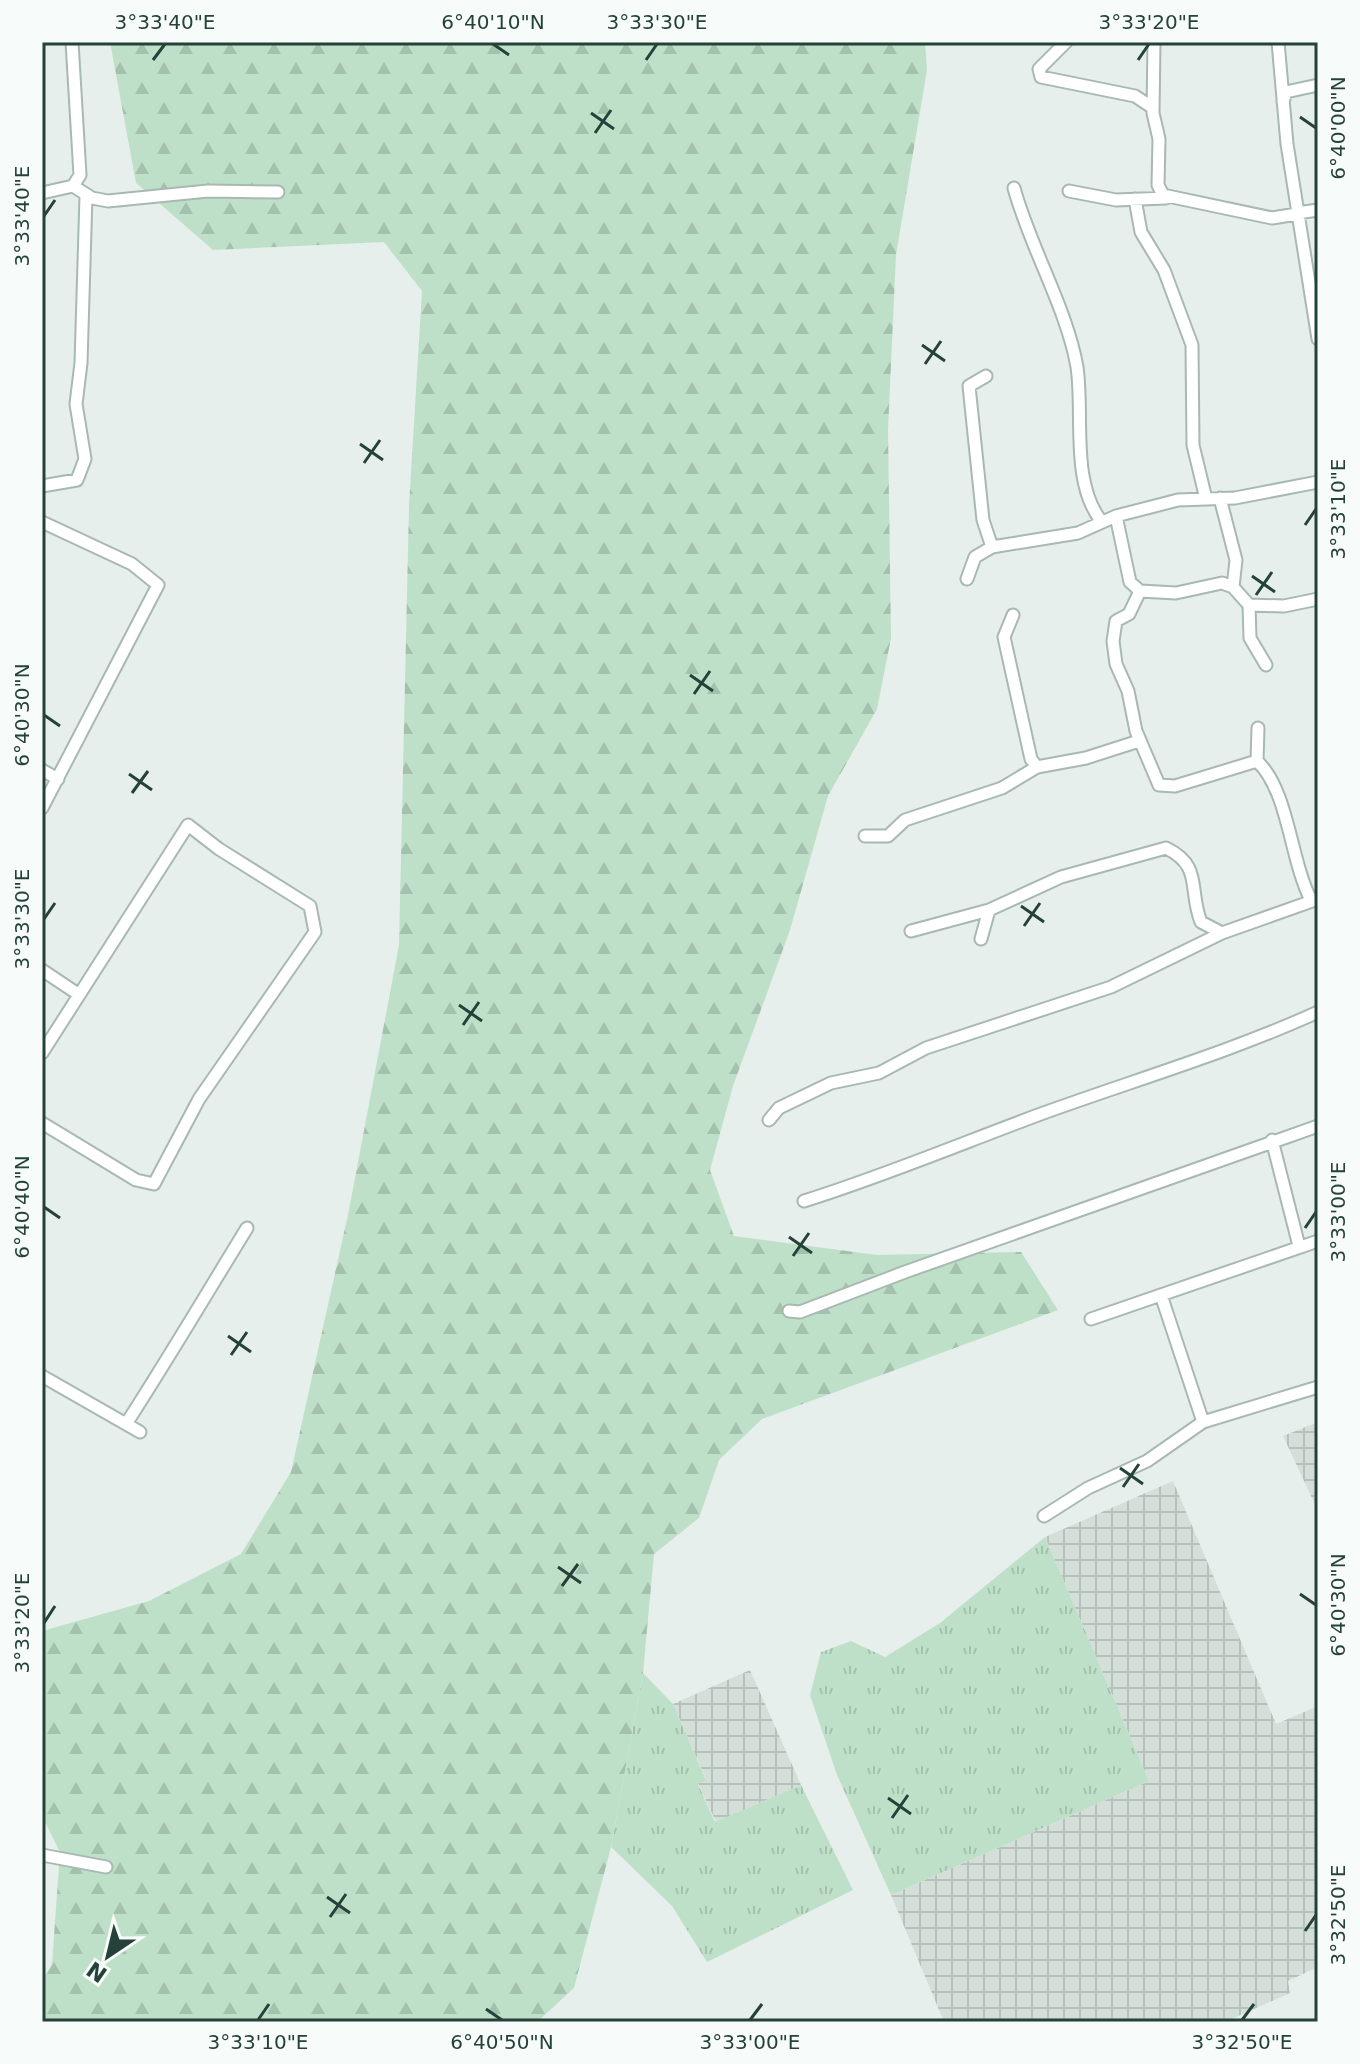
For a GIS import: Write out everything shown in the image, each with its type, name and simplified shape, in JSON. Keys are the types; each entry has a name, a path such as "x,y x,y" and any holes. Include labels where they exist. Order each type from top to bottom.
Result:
{"street":[{"path":"72,42 81,166 73,186"},
{"path":"1066,42 1039,69 1041,77 1135,96 1153,108"},
{"path":"1154,42 1153,108 1159,139 1158,185 1166,198"},
{"path":"1278,42 1279,78 1297,213 1318,339"},
{"path":"1279,78 1297,88"},
{"path":"1283,103 1286,92 1318,85"},
{"path":"42,193 73,186"},
{"path":"73,186 86,196 121,200 208,191 278,192"},
{"path":"1014,188 1075,359 1081,458 1091,504 1102,522"},
{"path":"1069,191 1116,200 1166,198 1272,218 1318,210"},
{"path":"42,486 77,480 85,459 76,404 81,363 83,205 86,196"},
{"path":"1135,199 1141,232 1164,270 1192,345 1193,445 1206,499"},
{"path":"986,376 969,386 983,520 992,547"},
{"path":"967,579 975,557 992,547 1078,533 1116,516 1178,500 1220,498 1318,482"},
{"path":"1220,498 1236,560 1233,587"},
{"path":"1116,516 1130,582 1140,591 1176,593 1222,583 1233,587 1249,605 1250,638 1266,665"},
{"path":"42,522 132,564 158,585 42,808"},
{"path":"1140,591 1129,614 1116,621 1113,641 1116,664 1128,691 1131,719 1159,785 1165,787 1257,761"},
{"path":"1249,605 1284,606 1318,599"},
{"path":"1013,615 1004,637 1031,759 1037,767"},
{"path":"769,1120 779,1108 831,1083 879,1073 919,1051 1111,987 1132,974 1166,962 1222,933 1315,900 1300,877 1273,781 1257,761 1258,728"},
{"path":"865,836 888,836 905,820 1002,788 1037,767 1086,758 1139,741"},
{"path":"42,770 58,779"},
{"path":"42,1053 188,825 219,849 310,906 315,932 199,1099 154,1184 136,1180 42,1123"},
{"path":"911,931 989,910 1061,877 1166,848 1186,859 1190,867 1201,922 1207,929 1222,933"},
{"path":"981,939 989,910"},
{"path":"42,970 78,994"},
{"path":"804,1201 870,1180 920,1157 1103,1094 1318,1012"},
{"path":"789,1311 800,1312 868,1289 905,1272 1318,1126"},
{"path":"1272,1140 1299,1246"},
{"path":"126,1424 183,1338 203,1296 247,1228"},
{"path":"1091,1319 1318,1241"},
{"path":"1161,1295 1203,1422"},
{"path":"42,1376 140,1432"},
{"path":"1044,1516 1088,1488 1147,1461 1203,1422 1318,1387"},
{"path":"42,1855 106,1867"}],"shaded area":[{"path":"1318,1422 1318,1511 1283,1436"},
{"path":"1173,1481 1276,1724 1318,1706 1318,1967 1288,1981 1290,1993 1225,2022 944,2022 891,1895 1149,1781 1045,1537"},
{"path":"750,1670 801,1785 716,1822 698,1783 706,1779 673,1704"}],"green space":[{"path":"110,42 925,42 927,70 896,255 888,430 891,638 877,709 828,796 790,930 733,1086 710,1170 734,1236 877,1255 1021,1252 1058,1310 762,1419 719,1460 699,1518 654,1554 643,1673 611,1847 574,1988 537,2022 42,2022 42,1981 52,1964 60,1852 42,1816 42,1631 149,1601 241,1554 291,1472 349,1210 399,945 409,506 422,291 384,242 213,250 136,183"},
{"path":"1045,1537 1149,1781 891,1895 837,1775 810,1695 821,1652 851,1641 885,1657 940,1623"},
{"path":"643,1673 673,1704 706,1780 698,1784 715,1822 801,1785 853,1890 707,1962 672,1906 611,1847"}]}
